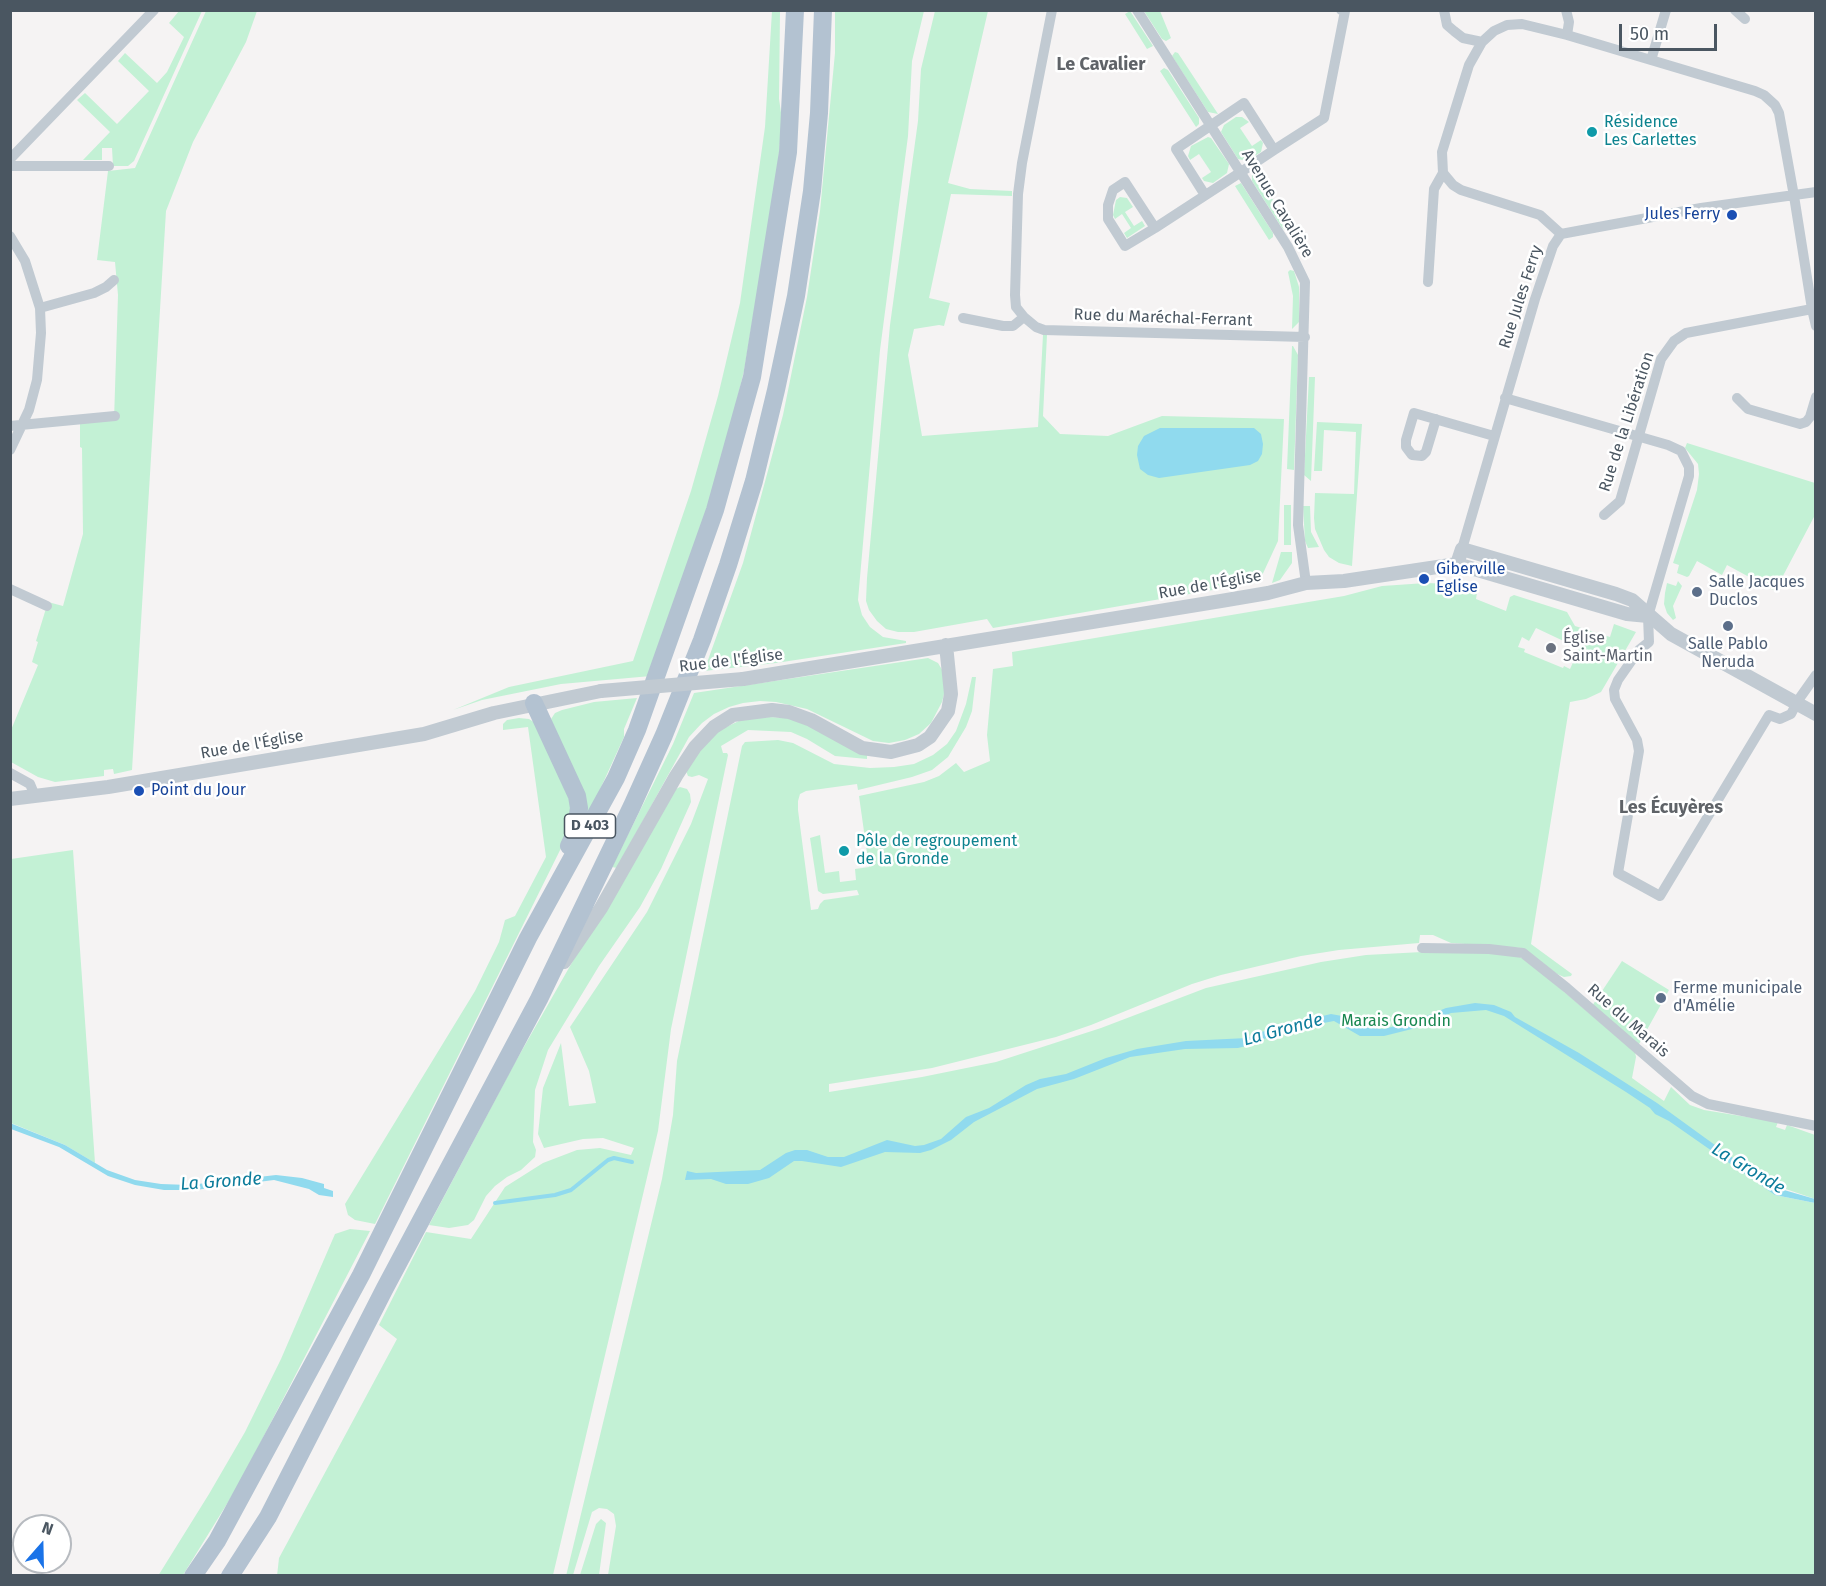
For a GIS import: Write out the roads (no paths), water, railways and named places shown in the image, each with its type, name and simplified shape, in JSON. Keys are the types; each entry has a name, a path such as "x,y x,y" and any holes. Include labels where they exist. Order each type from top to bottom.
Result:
{"main road":[{"name":"D 403","path":"193,1575 217,1541 361,1275 528,938 616,778 668,645 716,510 754,366 788,152 795,10"},
{"name":"D 403","path":"230,1575 268,1517 390,1278 539,999 633,806 702,640 754,481 796,296 810,203 819,113 823,10"},
{"path":"528,938 575,833 579,808 570,780 534,703"}],"street":[{"path":"10,159 154,10"},
{"path":"963,318 1013,326 1023,317 1016,307 1015,296 1018,194 1052,10"},
{"name":"Avenue Cavalière","path":"1137,10 1296,260 1305,282 1298,525 1306,583"},
{"path":"1155,228 1125,182 1113,190 1108,206 1108,219 1125,246 1155,228 1324,118 1345,11 1341,10"},
{"path":"1444,10 1447,24 1454,31 1463,38 1482,42"},
{"path":"1566,10 1569,22 1568,35"},
{"path":"1651,60 1666,10"},
{"path":"1735,10 1746,19"},
{"path":"1428,282 1434,189 1443,173 1442,152 1469,65 1482,42 1494,31 1507,25 1522,24 1568,35 1755,92 1764,95 1775,105 1779,113 1815,326"},
{"path":"1205,195 1176,149 1244,103 1274,150"},
{"path":"10,166 109,166"},
{"path":"1443,173 1453,185 1461,190 1540,215 1561,234"},
{"name":"Rue Jules Ferry","path":"1462,549 1549,256 1561,234 1701,208 1815,192"},
{"path":"10,236 25,261 40,308 41,333 37,380 29,410 10,450"},
{"path":"40,308 94,292 106,287 114,280"},
{"name":"Rue de la Libération","path":"1604,515 1620,501 1661,359 1674,340 1686,333 1812,309"},
{"name":"Rue du Maréchal-Ferrant","path":"1023,317 1044,330 1305,337"},
{"path":"1737,398 1748,409 1800,424 1806,422 1810,417 1815,397"},
{"path":"1505,398 1668,445 1681,451 1689,467 1689,476 1648,616 1649,642 1639,650 1618,680 1614,690 1615,699 1636,740 1639,751 1618,873 1660,896 1769,715 1780,719 1791,714 1815,675"},
{"path":"10,426 114,416"},
{"path":"1436,419 1494,436"},
{"path":"1457,564 1462,549"},
{"name":"Rue de l'Église","path":"1462,549 1632,600 1671,634 1815,714"},
{"name":"Rue de l'Église","path":"10,799 108,787 424,734 484,715 601,691 743,679 1221,601 1306,583 1344,581 1457,564 1627,614 1648,616"},
{"path":"10,589 46,606"},
{"path":"539,999 601,908 676,776 695,747 714,727 733,715 772,710 789,712 811,720 862,748 891,752 918,745 930,737 948,711 951,694 946,645"},
{"path":"10,772 30,784 36,796"},
{"name":"Rue du Marais","path":"1422,948 1489,949 1523,953 1692,1096 1708,1104 1815,1126"}],"water":[{"path":"1160,428 1254,428 1261,434 1262,454 1258,461 1250,465 1159,478 1148,475 1140,469 1137,455 1138,446 1144,436"},
{"path":"1475,1003 1494,1005 1511,1012 1515,1017 1579,1053 1657,1103 1748,1169 1784,1190 1815,1199 1815,1203 1775,1195 1626,1092 1504,1016 1486,1010 1451,1013 1416,1028 1384,1036 1360,1036 1334,1021 1281,1031 1254,1044 1238,1048 1185,1049 1130,1057 1074,1079 1037,1089 974,1122 951,1140 931,1150 920,1153 885,1152 841,1167 794,1161 769,1178 748,1184 726,1184 711,1179 685,1180 687,1171 696,1173 760,1170 786,1153 795,1150 807,1150 828,1157 844,1157 887,1140 915,1146 924,1145 941,1139 966,1117 989,1108 1026,1085 1040,1079 1066,1074 1106,1058 1137,1049 1186,1041 1247,1038 1272,1028 1331,1014 1342,1016 1358,1027 1384,1029 1414,1021 1446,1008"},
{"path":"10,1123 65,1145 107,1170 135,1180 189,1185 276,1175 302,1178 324,1184 324,1188 333,1191 333,1197 319,1195 309,1189 274,1180 195,1190 164,1190 135,1185 108,1176 59,1147 11,1129"}],"waterway":[{"name":"La Gronde","path":"495,1203 555,1195 571,1190 608,1160 614,1158 632,1162"}],"place":[{"name":"Résidence Les Carlettes","path":"1592,132"},
{"name":"Jules Ferry","path":"1732,215"},
{"name":"Giberville Eglise","path":"1424,579"},
{"name":"Salle Jacques Duclos","path":"1697,592"},
{"name":"Salle Pablo Neruda","path":"1728,626"},
{"name":"Église Saint-Martin","path":"1551,648"},
{"name":"Point du Jour","path":"139,791"},
{"name":"Pôle de regroupement de la Gronde","path":"844,851"},
{"name":"Ferme municipale d'Amélie","path":"1661,998"}],"district":[{"name":"Le Cavalier","path":"1101,65"},
{"name":"Les Écuyères","path":"1671,808"}],"park label":[{"name":"Marais Grondin","path":"1396,1022"}]}
